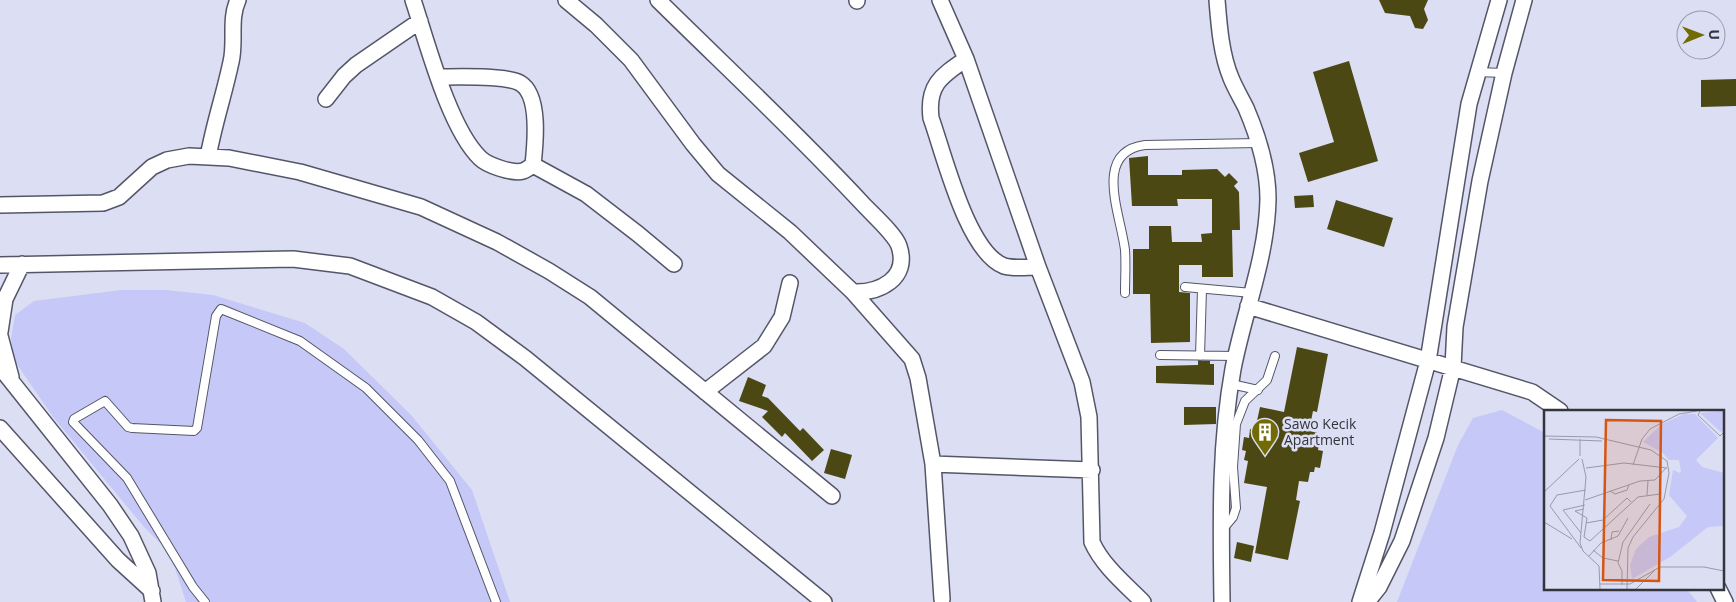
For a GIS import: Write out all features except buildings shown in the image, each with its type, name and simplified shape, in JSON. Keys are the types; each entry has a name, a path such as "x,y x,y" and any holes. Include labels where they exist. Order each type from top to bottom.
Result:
{"street":[{"path":"208,158 216,116 232,60 233,19 238,0"},
{"path":"413,0 438,77 461,133 481,159 502,169 521,172 533,165"},
{"path":"566,0 596,25 631,60 693,144 718,174 790,232 852,292 912,359 918,378 933,464 942,599"},
{"path":"658,0 833,172 899,245 901,264 894,278 883,288 869,292 852,292"},
{"path":"940,0 966,59 1038,267 1082,382 1089,417 1092,470 1092,542 1096,552 1142,602"},
{"path":"1217,0 1222,48 1230,77 1246,108 1258,143 1267,178 1268,202 1263,244 1236,356 1222,443 1222,602"},
{"path":"1360,602 1382,533 1428,361 1470,104 1477,72 1499,0"},
{"path":"1367,602 1379,587 1402,541 1436,438 1453,367 1456,327 1480,181 1504,72 1524,0"},
{"path":"326,98 356,65 420,21"},
{"path":"966,59 942,75 935,86 929,104 931,118 962,208 974,238 994,260 1004,266 1018,268 1038,267"},
{"path":"438,77 510,80 523,86 533,103 536,136 533,165"},
{"path":"0,205 103,203 119,197 152,167 167,160 189,156 229,158 300,172 422,207 550,271 590,297 832,496"},
{"path":"533,165 586,194 674,264"},
{"path":"0,265 293,260 350,266 432,297 476,322 525,358 824,602"},
{"path":"0,332 4,299 22,264"},
{"path":"705,392 764,346 782,317 790,283"},
{"path":"1250,299 1428,361 1532,392 1559,410"},
{"path":"0,336 4,357 14,388"},
{"path":"0,367 14,388 110,505 131,536 148,572 152,596"},
{"path":"0,376 14,388"},
{"path":"0,428 152,596"},
{"path":"933,464 1092,470"},
{"path":"1719,590 1725,602"}],"lane":[{"path":"1477,72 1504,72"},
{"path":"1125,292 1124,248 1116,208 1114,181 1115,165 1121,154 1132,147 1145,145 1258,143"},
{"path":"1185,287 1250,299"},
{"path":"1200,356 1202,289"},
{"path":"205,602 192,587 127,478 73,422 74,419 106,401 132,428 194,431 197,428 216,316 221,309 300,341 366,388 418,440 450,481 496,602"},
{"path":"1160,355 1236,356"},
{"path":"1222,530 1233,517 1236,508 1234,468 1236,424 1245,401 1267,380 1275,356"},
{"path":"1231,384 1258,390"}],"shaded area":[{"path":"121,290 166,290 213,295 305,323 344,349 412,416 472,490 510,602 186,602 175,568 161,544 144,527 53,417 14,360 11,338 15,315 34,301"},
{"path":"1502,410 1544,432 1544,590 1688,590 1697,602 1397,602 1458,445 1473,418"}],"place":[{"name":"Sawo Kecik Apartment","path":"1265,456"}]}
